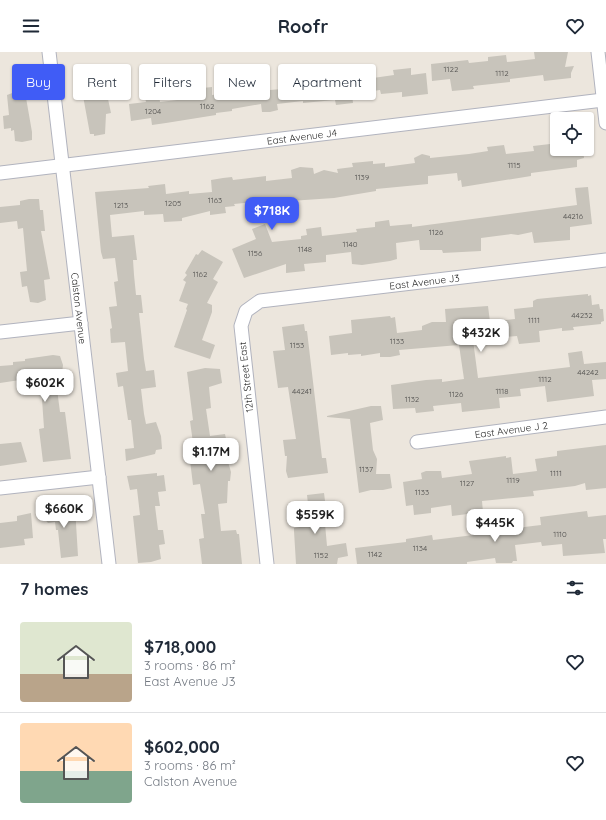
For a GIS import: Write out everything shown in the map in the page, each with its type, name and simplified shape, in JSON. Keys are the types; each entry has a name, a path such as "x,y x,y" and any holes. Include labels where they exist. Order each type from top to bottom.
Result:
{"street":[{"name":"Calston Avenue","path":"49,52 109,564"},
{"path":"598,52 606,123"},
{"name":"East Avenue J4","path":"0,173 603,100"},
{"name":"East Avenue J3","path":"246,311 260,301 606,260"},
{"name":"12th Street East","path":"246,311 241,326 267,564"},
{"path":"0,332 81,323"},
{"name":"East Avenue J 2","path":"417,442 606,417"},
{"path":"0,488 99,477"}],"building":[{"path":"534,52 568,52 565,67 574,66 571,73 571,78 544,81 543,75 510,79 510,82 473,86 474,89 452,91 450,79 432,81 431,64 468,60 469,63 488,61 488,57 506,55 507,62 535,59"},
{"path":"411,68 411,75 426,73 428,94 402,97 402,92 381,94 380,90 376,91 376,78 394,75 393,70"},
{"path":"212,87 212,95 214,95 214,100 270,100 270,90 278,89 278,100 335,100 303,103 303,101 277,104 278,110 270,112 262,112 261,104 232,109 232,111 216,113 216,115 152,125 151,118 131,121 129,104 146,102 146,100 160,100 160,102 177,100 206,100 206,88"},
{"path":"12,93 12,100 26,100 32,140 22,142 15,141 14,130 11,131 11,128 4,129 3,116 9,115 7,95"},
{"path":"84,100 108,100 111,113 106,114 105,134 94,136 94,134 90,134"},
{"path":"335,100 353,100 353,103 336,105"},
{"path":"550,144 550,156 584,156 584,158 577,160 577,167 531,173 531,176 462,187 461,180 458,181 457,173 428,176 428,184 376,189 376,191 334,198 290,201 291,207 256,211 254,202 234,204 235,206 225,207 226,213 210,215 210,211 182,218 182,221 164,222 163,214 144,215 144,211 110,215 112,237 134,235 137,260 133,260 134,275 136,295 141,295 143,313 139,313 144,359 146,371 154,370 156,387 141,389 144,414 146,424 156,422 161,436 162,449 156,450 155,454 126,461 125,449 134,448 131,420 128,420 123,386 118,387 116,373 128,371 125,342 111,343 110,329 112,328 109,307 117,306 114,282 118,281 115,258 103,259 101,252 95,192 149,188 148,186 165,184 166,194 189,191 189,194 212,192 211,180 232,177 233,180 266,176 266,181 292,178 291,170 300,167 313,168 314,174 324,170 338,173 337,169 353,167 352,163 373,161 373,164 385,163 385,167 415,163 414,158 422,154 430,156 430,158 469,154 488,151 487,147 504,145 506,154 534,151 533,146"},
{"path":"588,187 592,224 570,227 570,240 534,243 532,232 518,235 511,234 481,238 481,251 443,253 442,250 420,250 419,240 396,243 397,259 390,261 362,265 352,264 351,252 326,255 326,262 304,264 305,271 286,273 286,264 244,278 232,249 256,239 252,229 265,224 272,242 301,239 301,236 307,235 306,229 321,227 322,236 357,232 356,229 375,227 375,222 389,220 390,226 412,224 412,227 577,205 575,188"},
{"path":"39,199 40,210 43,210 45,231 41,231 50,279 44,280 46,300 38,303 30,302 27,286 22,287 20,272 27,271 23,228 18,229 17,221 0,223 0,207 20,205 20,201"},
{"path":"202,250 223,262 213,279 218,282 207,303 212,305 212,312 202,340 215,345 210,359 174,347 188,304 179,301 186,282 183,280 187,275 185,273 196,254 198,255"},
{"path":"588,294 588,296 591,295 592,305 599,304 600,309 603,309 604,321 601,322 601,324 573,327 574,330 562,331 562,328 539,331 540,342 519,344 517,336 473,340 478,378 570,367 568,353 582,351 584,364 606,362 606,379 592,380 594,396 547,402 545,386 520,389 521,396 499,398 500,408 462,412 461,403 433,406 434,411 416,413 415,408 393,409 391,385 426,380 442,379 442,382 464,379 459,345 399,350 400,355 390,357 380,357 380,353 361,356 361,354 348,355 348,353 331,355 329,336 352,333 351,320 390,316 391,318 395,317 397,333 422,330 422,326 432,322 446,322 445,309 488,306 490,322 515,319 514,309 533,307 533,301 537,299"},
{"path":"304,324 305,331 307,331 322,458 326,458 328,473 288,478 286,471 287,456 285,456 283,440 296,439 288,387 278,388 273,351 285,350 282,327"},
{"path":"53,355 60,356 63,365 62,373 55,374 60,412 65,412 71,459 43,462 39,429 44,428 41,385 47,378 40,377 0,383 0,366 13,365 13,362 25,361 25,359"},
{"path":"205,368 220,369 222,383 209,387 211,408 206,409 210,436 225,434 229,453 226,455 231,472 230,481 228,481 227,503 218,504 221,531 236,530 237,534 239,534 242,564 202,564 199,539 204,538 201,514 205,514 200,484 193,485 188,444 193,443 190,421 193,420 187,372"},
{"path":"371,406 381,406 383,420 370,423 373,450 377,459 376,474 390,474 392,488 359,493 350,419 327,416"},
{"path":"21,442 27,462 0,466 0,444"},
{"path":"606,445 606,488 586,490 585,483 575,486 533,491 534,496 482,501 483,512 452,516 451,505 431,508 431,513 414,515 413,505 406,506 403,482 422,479 421,473 426,471 441,471 442,478 472,474 469,461 506,456 506,458 511,457 513,474 537,471 535,459 557,456 557,451"},
{"path":"157,473 157,476 164,475 166,491 158,492 160,506 155,506 158,530 163,530 165,544 159,545 161,559 151,562 138,563 133,516 140,515 137,489 130,490 127,476"},
{"path":"324,493 328,524 325,524 327,546 346,543 348,556 338,558 337,564 296,564 294,528 300,527 298,506 308,504 307,495"},
{"path":"57,507 57,509 75,507 78,556 61,558 58,530 56,530 55,522 48,523 41,515 49,508"},
{"path":"587,511 588,517 606,515 606,539 603,539 605,553 563,556 562,544 542,546 541,542 515,545 517,561 513,561 512,563 496,563 495,558 467,562 467,564 357,564 355,548 406,542 406,539 432,535 433,540 490,533 489,526 515,523 516,528 541,525 540,517"},
{"path":"31,513 33,538 24,539 25,545 0,548 0,523 17,521 17,516"}]}
